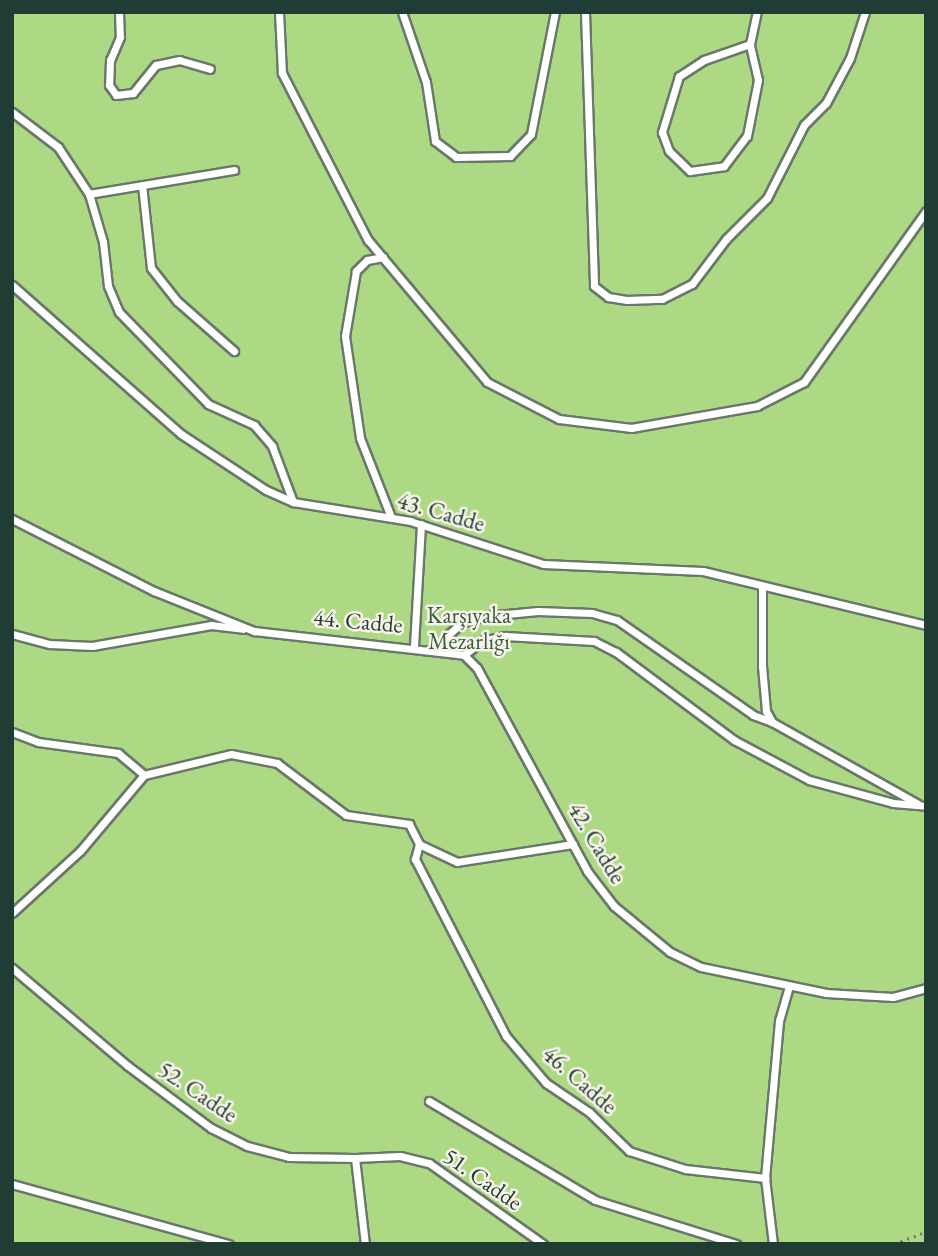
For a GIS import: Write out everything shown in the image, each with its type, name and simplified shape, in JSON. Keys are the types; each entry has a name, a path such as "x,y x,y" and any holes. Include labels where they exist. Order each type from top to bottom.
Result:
{"lane":[{"path":"119,12 120,37 110,61 109,86 117,95 133,93 156,65 179,60 210,69"},
{"path":"279,12 282,73 368,240 487,382 559,419 631,428 757,406 804,382 926,211"},
{"path":"402,12 426,82 435,141 456,157 510,156 531,134 555,12"},
{"path":"585,12 594,286 608,297 627,300 662,299 692,284 726,239 767,198 804,125 826,103 850,58 865,12"},
{"path":"750,44 704,60 679,76 662,132 669,151 690,172 724,166 747,136 758,80 750,44 757,12"},
{"path":"12,112 58,147 89,194 103,242 108,286 119,312 208,404 254,425 272,446 293,502"},
{"path":"89,194 234,170"},
{"path":"142,185 151,268 177,301 234,351"},
{"path":"383,257 367,260 356,271 345,335 360,438 391,517"},
{"name":"43. Cadde","path":"12,285 181,434 266,490 293,502 421,524 543,564 703,571 926,625"},
{"name":"44. Cadde","path":"12,519 155,591 254,631 414,646 464,654"},
{"path":"414,646 421,524"},
{"path":"762,586 762,666 766,711 772,722"},
{"path":"444,650 449,634 463,622 486,616 538,611 592,613 617,620 753,715 772,722 924,806"},
{"path":"12,634 50,644 92,646 211,625 254,631"},
{"path":"464,654 481,641 505,636 548,635 594,641 616,652 733,740 809,780 893,803 924,806"},
{"name":"42. Cadde","path":"464,654 477,668 573,844 614,906 670,951 701,967 789,986 893,997 926,988"},
{"path":"12,732 38,742 118,753 144,775"},
{"path":"12,913 80,851 144,775 231,754 276,763 346,815 409,824 419,844 457,862 573,844"},
{"name":"46. Cadde","path":"419,844 415,859 506,1036 546,1083 589,1112 629,1151 685,1169 765,1178"},
{"name":"52. Cadde","path":"12,968 128,1066 211,1128 247,1146 289,1157 355,1158"},
{"path":"773,1244 765,1178 779,1021 789,986"},
{"path":"429,1101 595,1199 736,1244"},
{"name":"51. Cadde","path":"355,1158 400,1156 429,1163 543,1244"},
{"path":"355,1158 365,1244"},
{"path":"12,1184 229,1244"}],"path":[{"path":"894,1244 926,1232"}],"green space":[{"name":"Karşıyaka Mezarlığı","path":"12,12 926,12 926,1244 12,1244"}]}
